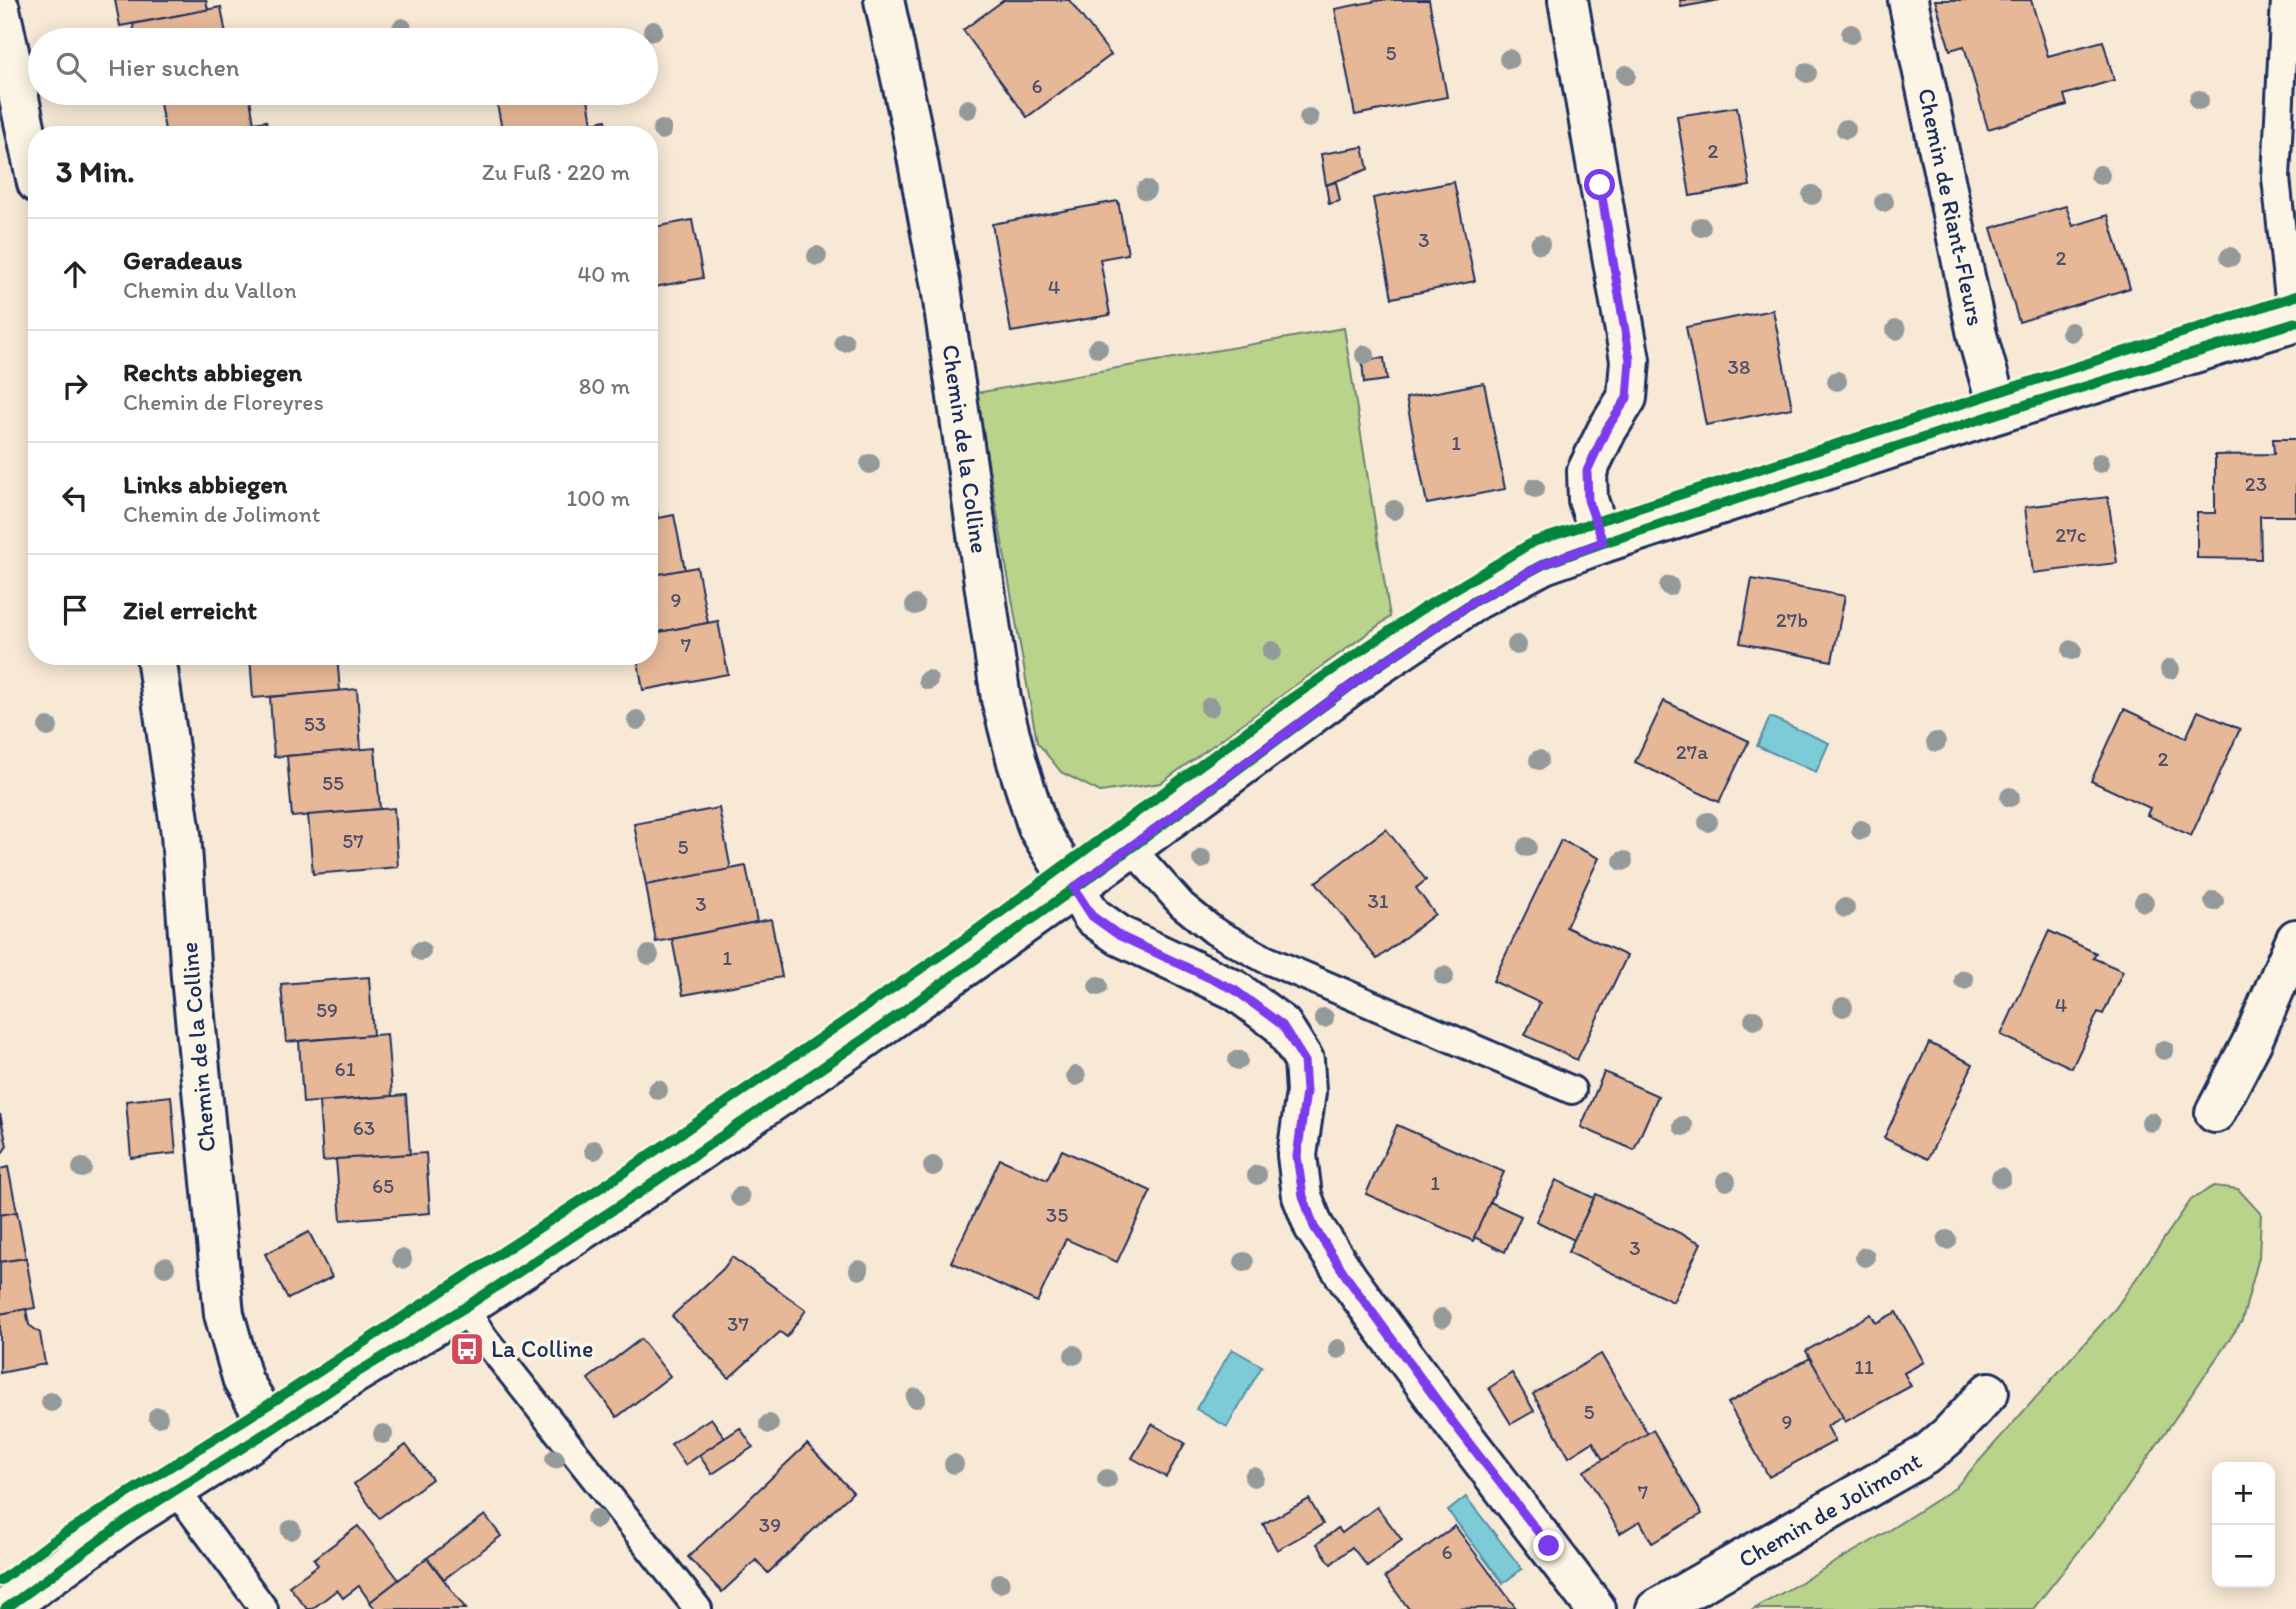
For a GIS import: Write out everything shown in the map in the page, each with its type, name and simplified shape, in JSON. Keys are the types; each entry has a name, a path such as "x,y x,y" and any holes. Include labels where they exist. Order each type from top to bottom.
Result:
{"street":[{"name":"Chemin de la Colline","path":"884,0 911,124 941,287 1002,699 1017,762 1038,828 1074,888"},
{"path":"1568,0 1630,360 1627,398 1606,430 1587,471 1588,500 1603,542"},
{"name":"Chemin de Riant-Fleurs","path":"1908,0 1977,335 1999,413"},
{"path":"0,9 28,141"},
{"path":"5,1609 125,1522 353,1374 464,1308 640,1192 853,1046 1375,668 1476,600 1544,564 1603,542 1999,413 2296,322"},
{"name":"Chemin de la Colline","path":"157,665 180,834 224,1314 243,1381 272,1429"},
{"path":"1074,888 1092,916 1120,936 1235,990 1282,1025 1304,1060 1306,1092 1297,1156 1303,1196 1314,1227 1348,1279 1455,1425 1596,1609"},
{"path":"2215,1114 2252,1042 2296,939"},
{"name":"Chemin de Jolimont","path":"1656,1609 1927,1454 1949,1435 1989,1392"}],"lane":[{"path":"2285,0 2276,178 2288,289 2296,322"},
{"path":"1130,848 1192,914 1214,931 1265,959 1572,1090"},
{"path":"464,1308 484,1338 698,1609"},
{"path":"175,1489 264,1609"}],"green space":[{"path":"1344,328 1390,617 1161,783 1100,792 1061,772 1037,742 976,393"},
{"path":"2214,1186 2238,1189 2261,1214 2259,1257 2242,1321 2114,1507 2033,1609 1754,1609 1872,1541 1955,1488 2115,1309 2191,1200"}],"water":[{"path":"1770,717 1829,743 1816,772 1757,746"},
{"path":"1232,1349 1262,1366 1227,1427 1196,1409"},
{"path":"1466,1497 1522,1569 1503,1583 1448,1511"}],"building":[{"path":"115,0 206,0 208,10 120,26"},
{"path":"1004,0 1069,0 1111,55 1027,117 963,30"},
{"path":"1381,0 1429,0 1447,97 1355,115 1335,9"},
{"path":"1680,0 1720,0 1681,7"},
{"path":"1935,0 2031,0 2048,56 2103,41 2114,80 2064,95 2067,105 1988,129 1964,46 1950,50"},
{"path":"221,7 225,28 134,28 133,24"},
{"path":"160,105 251,105 254,123 238,126 164,126"},
{"path":"497,105 589,105 592,123 576,126 501,126"},
{"path":"1737,107 1750,186 1690,196 1677,116"},
{"path":"606,120 607,126 576,126"},
{"path":"266,121 267,126 238,126"},
{"path":"1363,147 1368,169 1326,185 1321,154"},
{"path":"1336,182 1340,201 1329,204 1326,185"},
{"path":"1454,182 1475,281 1392,298 1373,198"},
{"path":"1118,201 1128,254 1100,259 1110,315 1011,332 992,224"},
{"path":"2066,206 2073,226 2108,215 2130,288 2019,322 1991,228"},
{"path":"692,220 703,278 658,286 658,226"},
{"path":"1773,310 1792,408 1706,425 1686,327"},
{"path":"1384,358 1387,380 1364,383 1362,360"},
{"path":"1484,383 1505,489 1427,504 1406,398"},
{"path":"2273,439 2296,439 2296,516 2260,516 2261,559 2197,558 2197,513 2215,513 2215,455 2274,454"},
{"path":"2108,497 2117,563 2033,573 2025,507"},
{"path":"674,515 685,570 658,574 658,518"},
{"path":"697,567 708,623 658,632 658,574"},
{"path":"1752,579 1845,596 1832,661 1740,643"},
{"path":"718,621 728,674 643,690 639,665 658,665 658,632"},
{"path":"251,665 338,665 340,691 253,698"},
{"path":"357,689 361,750 274,757 270,697"},
{"path":"1664,701 1749,741 1719,802 1635,762"},
{"path":"2124,709 2186,738 2198,711 2240,729 2191,836 2147,815 2150,808 2091,781"},
{"path":"375,748 380,809 292,817 287,756"},
{"path":"394,808 398,867 313,874 308,815"},
{"path":"719,808 731,870 646,885 634,824"},
{"path":"1386,829 1426,880 1416,888 1435,914 1377,959 1316,882"},
{"path":"1561,840 1599,858 1566,927 1627,956 1577,1060 1525,1035 1540,1003 1493,981"},
{"path":"746,866 757,922 656,942 646,885"},
{"path":"771,919 782,977 683,995 672,939"},
{"path":"2049,931 2096,953 2093,958 2123,971 2103,1014 2098,1012 2072,1068 2001,1035"},
{"path":"369,977 373,1035 286,1042 281,984"},
{"path":"387,1034 392,1096 303,1103 299,1041"},
{"path":"1929,1043 1973,1064 1928,1159 1884,1138"},
{"path":"1604,1072 1658,1096 1634,1150 1581,1127"},
{"path":"406,1095 410,1154 323,1161 319,1102"},
{"path":"171,1096 176,1153 131,1158 126,1101"},
{"path":"0,1114 7,1146 0,1156"},
{"path":"1397,1125 1504,1172 1473,1241 1366,1194"},
{"path":"1062,1150 1151,1191 1117,1262 1066,1239 1037,1302 951,1262 1000,1159 1047,1180"},
{"path":"426,1153 430,1213 341,1220 336,1159"},
{"path":"8,1167 17,1212 0,1215 0,1169"},
{"path":"1556,1180 1594,1198 1574,1240 1536,1221"},
{"path":"1596,1194 1701,1243 1673,1302 1568,1252"},
{"path":"1490,1202 1521,1216 1505,1252 1474,1237"},
{"path":"17,1212 26,1258 0,1262 0,1215"},
{"path":"309,1232 332,1277 288,1299 265,1254"},
{"path":"732,1257 806,1310 787,1337 780,1332 729,1378 672,1316 723,1269"},
{"path":"26,1258 35,1308 0,1314 0,1262"},
{"path":"26,1309 29,1325 40,1333 45,1364 0,1373 0,1314"},
{"path":"1896,1312 1924,1362 1904,1373 1911,1386 1845,1422 1806,1351 1871,1314 1876,1323"},
{"path":"641,1339 670,1376 617,1417 588,1379"},
{"path":"1601,1354 1648,1434 1603,1460 1593,1442 1569,1457 1533,1394"},
{"path":"1810,1358 1843,1417 1827,1426 1835,1441 1769,1477 1728,1403"},
{"path":"1512,1373 1534,1411 1511,1424 1489,1388"},
{"path":"711,1418 725,1438 685,1465 671,1444"},
{"path":"1152,1424 1185,1443 1166,1477 1132,1458"},
{"path":"740,1428 753,1447 712,1474 699,1455"},
{"path":"1653,1430 1702,1514 1652,1543 1640,1521 1620,1533 1584,1471"},
{"path":"807,1444 853,1492 768,1573 756,1560 722,1592 688,1557"},
{"path":"406,1445 432,1479 379,1518 354,1484"},
{"path":"1309,1499 1323,1524 1277,1550 1263,1524"},
{"path":"1377,1507 1402,1540 1367,1566 1352,1547 1331,1564 1317,1544 1338,1528 1342,1533"},
{"path":"485,1515 501,1536 444,1579 427,1558"},
{"path":"358,1526 399,1580 370,1602 359,1586 343,1598 337,1590 312,1609 307,1609 289,1586 318,1565 314,1559"},
{"path":"1455,1526 1516,1608 1409,1609 1385,1577"},
{"path":"427,1558 466,1609 375,1609 370,1602"}],"cycle path":[{"path":"0,1581 53,1541 260,1410 626,1171 967,937 1293,697 1420,610 1533,542 2296,296"},
{"path":"5,1609 125,1522 353,1375 464,1308 864,1039 1131,848 1375,668 1476,600 1544,564 1603,543 1999,413 2296,322"}],"place":[{"name":"La Colline","path":"467,1349"}],"route":[{"path":"1549,1546 1455,1425 1348,1279 1314,1227 1303,1196 1297,1156 1306,1092 1304,1060 1282,1025 1235,990 1120,936 1092,916 1074,888 1375,668 1476,600 1544,564 1603,542 1588,500 1587,471 1606,430 1627,398 1630,360 1600,185"}]}
